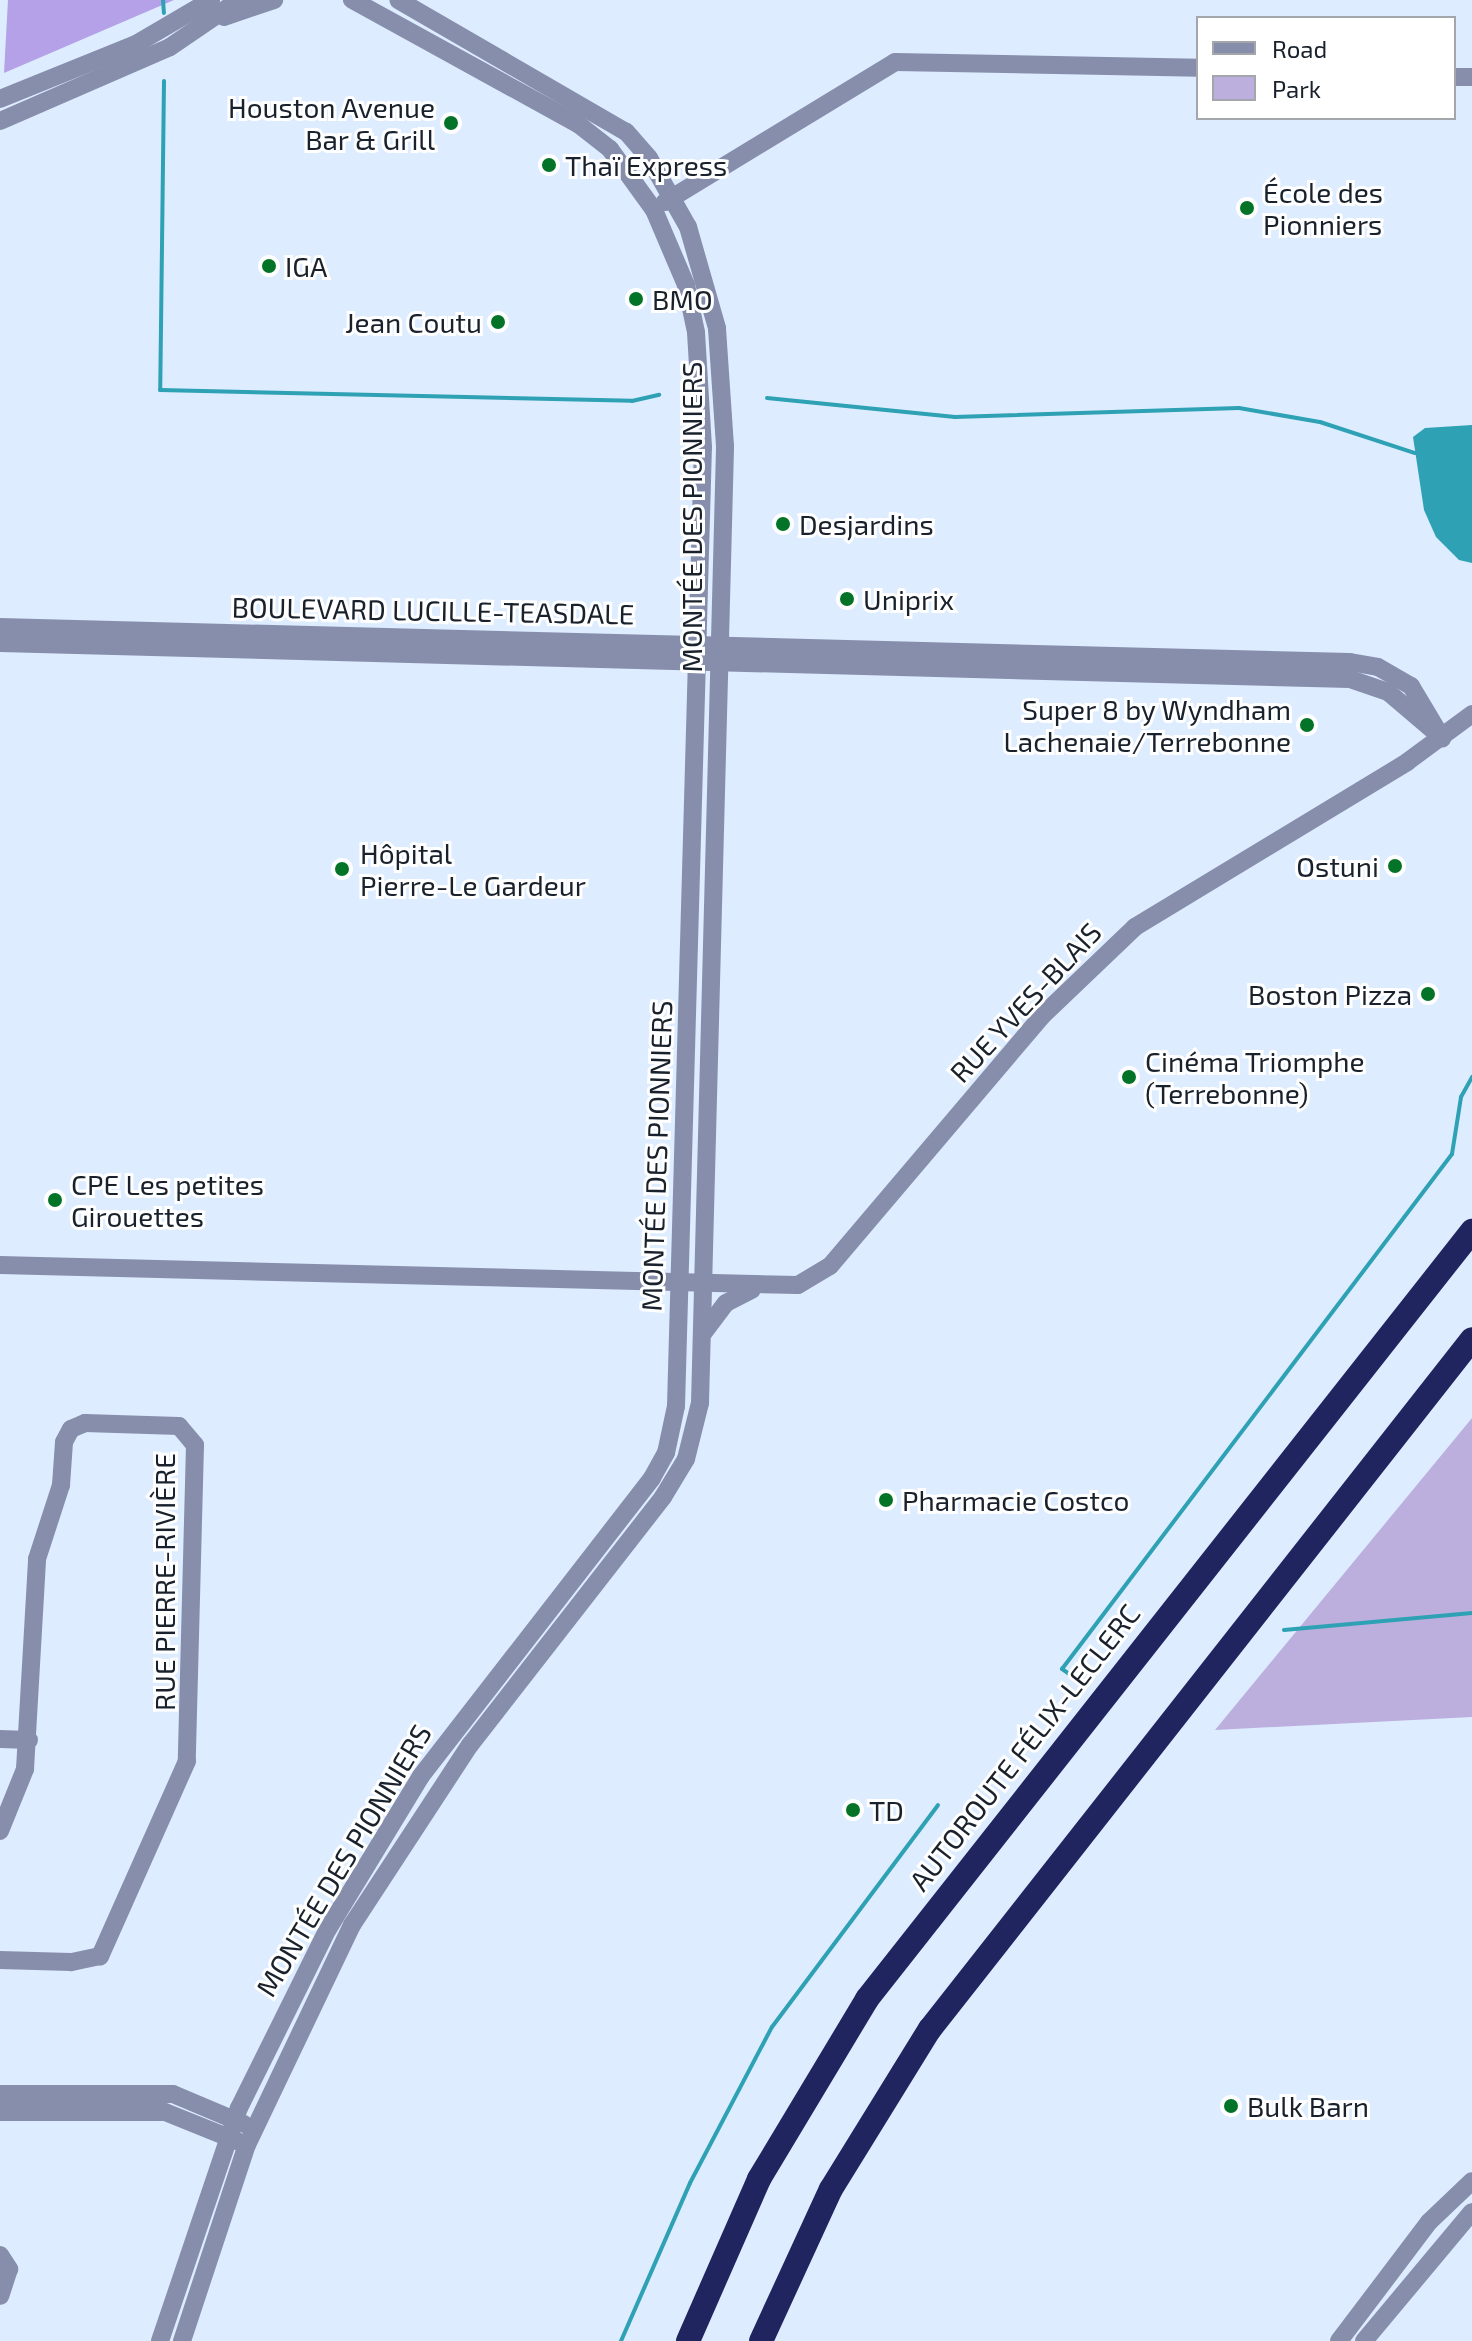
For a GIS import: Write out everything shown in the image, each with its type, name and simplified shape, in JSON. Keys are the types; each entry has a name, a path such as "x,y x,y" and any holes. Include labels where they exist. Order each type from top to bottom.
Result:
{"highway":[{"name":"AUTOROUTE FÉLIX-LECLERC","path":"688,2339 759,2179 867,1999 1472,1231"},
{"path":"761,2341 831,2189 930,2029 1472,1339"}],"street":[{"path":"0,99 136,44 211,0"},
{"path":"0,121 142,61 216,19 239,0"},
{"path":"216,19 274,0"},
{"name":"MONTÉE DES PIONNIERS","path":"160,2341 230,2128 328,1929 421,1776 599,1548 666,1453 676,1406 703,447 696,332 686,285 654,210 632,172 578,124 352,0"},
{"name":"MONTÉE DES PIONNIERS","path":"182,2341 250,2137 352,1925 402,1844 470,1745 616,1562 686,1459 700,1403 725,446 717,328 700,261 673,197 626,132 591,107 398,0"},
{"path":"654,210 879,66 910,61 1070,68 1196,68"},
{"name":"BOULEVARD LUCILLE-TEASDALE","path":"0,627 698,652"},
{"name":"BOULEVARD LUCILLE-TEASDALE","path":"0,643 720,652 1217,667 1378,667 1411,686 1442,738"},
{"name":"RUE YVES-BLAIS","path":"0,1265 681,1282 755,1289 798,1285 830,1266 994,1070 1135,927 1442,738 1472,714"},
{"path":"694,815 715,815"},
{"path":"701,1340 717,1311 755,1289"},
{"name":"RUE PIERRE-RIVIÈRE","path":"0,1831 29,1740 37,1559 71,1429 85,1423 179,1426 195,1445 187,1761 100,1956 71,1962 0,1960"},
{"path":"599,1548 616,1562"},
{"path":"0,1739 29,1740"},
{"path":"0,2094 173,2094 250,2137"},
{"path":"0,2112 139,2109 230,2128"},
{"path":"1339,2341 1429,2222 1472,2181"},
{"path":"1364,2341 1472,2212"},
{"path":"0,2255 9,2283 0,2296"}],"green space":[{"path":"1472,1418 1472,1717 1215,1730"}],"shaded area":[{"path":"8,0 174,0 4,73"}],"water":[{"path":"1472,425 1472,563 1459,560 1436,537 1424,510 1413,437 1425,428"}],"waterway":[{"path":"163,0 164,13"},
{"path":"164,81 160,390 632,401 659,395"},
{"path":"767,398 955,417 1239,408 1320,422 1415,453"},
{"path":"1075,1678 1062,1669 1452,1154 1461,1097 1472,1077"},
{"path":"1284,1630 1472,1613"},
{"path":"621,2341 690,2183 772,2027 938,1805"}],"place":[{"name":"Houston Avenue Bar & Grill","path":"451,123"},
{"name":"Thaï Express","path":"549,165"},
{"name":"École des Pionniers","path":"1247,208"},
{"name":"IGA","path":"269,266"},
{"name":"BMO","path":"636,299"},
{"name":"Jean Coutu","path":"498,322"},
{"name":"Desjardins","path":"783,524"},
{"name":"Uniprix","path":"847,599"},
{"name":"Super 8 by Wyndham Lachenaie/Terrebonne","path":"1307,725"},
{"name":"Ostuni","path":"1395,866"},
{"name":"Hôpital Pierre-Le Gardeur","path":"342,869"},
{"name":"Boston Pizza","path":"1428,994"},
{"name":"Cinéma Triomphe (Terrebonne)","path":"1129,1077"},
{"name":"CPE Les petites Girouettes","path":"55,1200"},
{"name":"Pharmacie Costco","path":"886,1500"},
{"name":"TD","path":"853,1810"},
{"name":"Bulk Barn","path":"1231,2106"}]}
